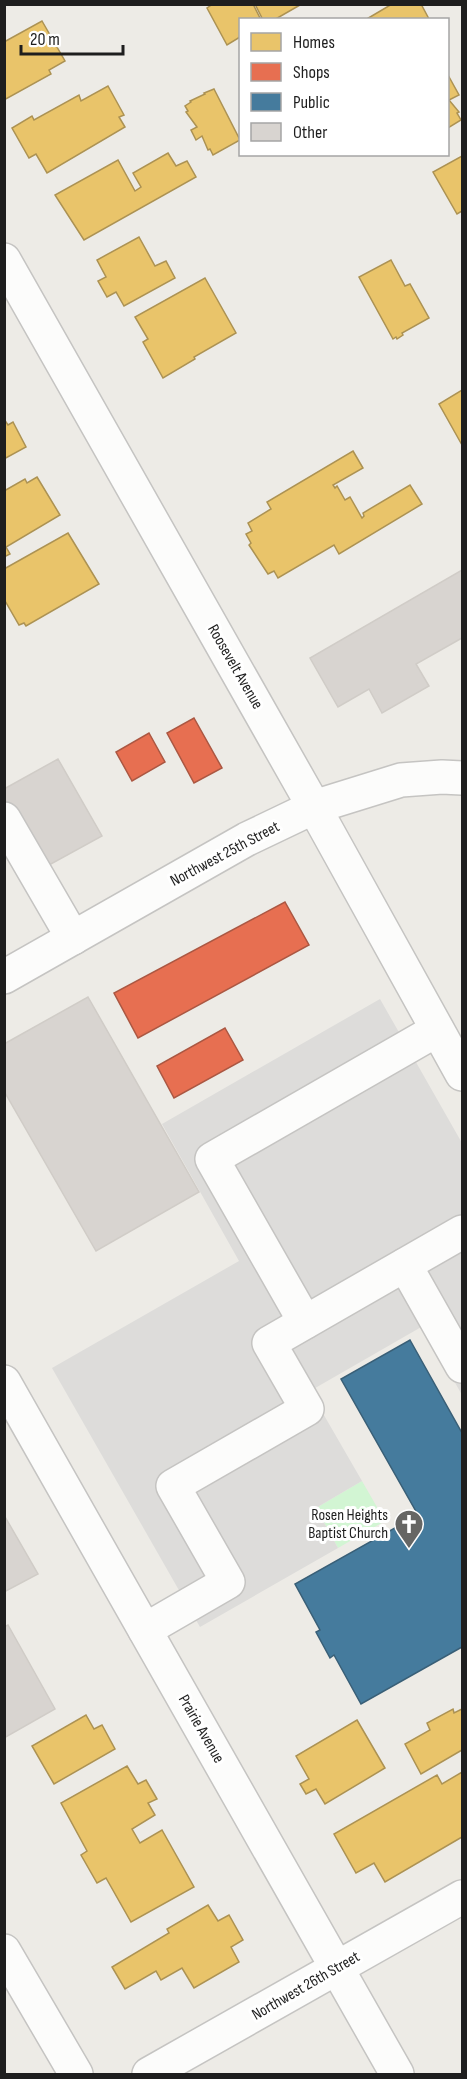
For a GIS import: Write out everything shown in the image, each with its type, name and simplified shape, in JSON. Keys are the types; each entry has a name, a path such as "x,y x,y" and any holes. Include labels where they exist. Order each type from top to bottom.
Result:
{"street":[{"name":"Roosevelt Avenue","path":"4,260 314,807 462,1074"},
{"name":"Northwest 25th Street","path":"4,977 248,839 314,807 401,780 462,778"},
{"path":"4,819 73,938"},
{"path":"305,1322 212,1159 437,1030"},
{"path":"145,1630 228,1582 173,1486 307,1409 269,1343 462,1232"},
{"path":"405,1265 462,1366"},
{"name":"Prairie Avenue","path":"4,1382 397,2074"},
{"name":"Northwest 26th Street","path":"149,2074 462,1897"},
{"path":"4,1951 76,2074"}],"green space":[{"path":"362,1481 385,1521 338,1548 316,1508"}],"shaded area":[{"path":"380,999 462,1143 462,1395 423,1326 310,1391 362,1481 316,1508 338,1548 200,1627 52,1368 239,1261 162,1124"}],"building: Homes":[{"path":"213,4 253,4 260,18 239,18 239,38 227,45 207,8"},
{"path":"255,4 300,5 277,18 262,18"},
{"path":"392,4 421,4 428,18 368,18"},
{"path":"42,21 65,61 49,70 51,74 4,100 4,42"},
{"path":"449,77 459,95 449,100"},
{"path":"108,86 124,115 119,117 125,127 47,173 36,154 29,158 12,128 32,116 34,120 79,95 81,101"},
{"path":"214,89 239,138 239,141 213,155 210,149 208,150 202,136 196,140 191,130 197,127 186,112 188,111 185,106"},
{"path":"449,100 459,112 457,113 461,120 449,127"},
{"path":"168,153 176,166 187,161 196,177 84,240 55,195 118,160 135,191 141,187 133,173"},
{"path":"462,156 462,211 457,214 433,172"},
{"path":"139,237 155,266 166,261 175,278 124,306 116,292 107,297 98,281 106,277 97,260"},
{"path":"391,260 405,286 410,284 429,318 402,333 403,335 397,339 396,337 393,339 359,277"},
{"path":"205,278 236,333 163,378 143,342 148,339 135,317"},
{"path":"462,390 462,445 439,404"},
{"path":"4,419 8,425 13,422 26,447 4,459"},
{"path":"353,451 363,468 333,485 335,488 337,486 345,500 350,497 362,518 363,513 410,485 422,504 339,554 334,545 278,578 274,571 268,574 249,545 251,543 246,534 252,531 248,523 271,509 267,502"},
{"path":"37,477 60,515 6,547 10,554 4,557 4,491 25,479 27,483"},
{"path":"68,533 99,584 26,626 24,623 19,625 4,599 4,569"},
{"path":"453,1709 454,1713 462,1709 462,1750 421,1774 405,1744 430,1730 427,1723"},
{"path":"86,1715 94,1729 102,1725 115,1749 54,1784 32,1746"},
{"path":"357,1720 385,1768 325,1804 316,1789 306,1794 300,1784 309,1779 296,1756"},
{"path":"127,1766 138,1784 146,1780 157,1799 148,1803 155,1815 132,1829 140,1843 162,1830 194,1887 131,1922 106,1878 97,1883 81,1855 87,1851 61,1803"},
{"path":"462,1772 462,1837 385,1882 374,1863 356,1873 334,1834 437,1775 442,1784"},
{"path":"208,1905 218,1921 229,1915 243,1940 231,1947 239,1962 194,1988 182,1968 161,1980 156,1971 125,1989 112,1967 169,1933 167,1929"}],"building: Shops":[{"path":"194,718 222,768 194,783 167,733"},
{"path":"149,733 165,762 132,781 116,752"},
{"path":"285,902 309,945 138,1038 114,993"},
{"path":"225,1028 243,1060 174,1098 157,1066"}],"building: Public":[{"name":"Rosen Heights Baptist Church","path":"410,1340 462,1433 462,1647 361,1704 334,1655 330,1658 316,1632 320,1630 295,1584 418,1515 341,1379"}],"building: Other":[{"path":"462,570 462,638 416,664 429,686 382,713 369,689 338,707 310,658"},
{"path":"58,759 102,836 40,870 4,807 4,789"},
{"path":"88,997 199,1192 96,1251 4,1091 4,1044"},
{"path":"4,1515 38,1574 4,1592"},
{"path":"8,1625 55,1709 4,1738 4,1627"}],"place":[{"name":"Rosen Heights Baptist Church","path":"409,1550"}]}
